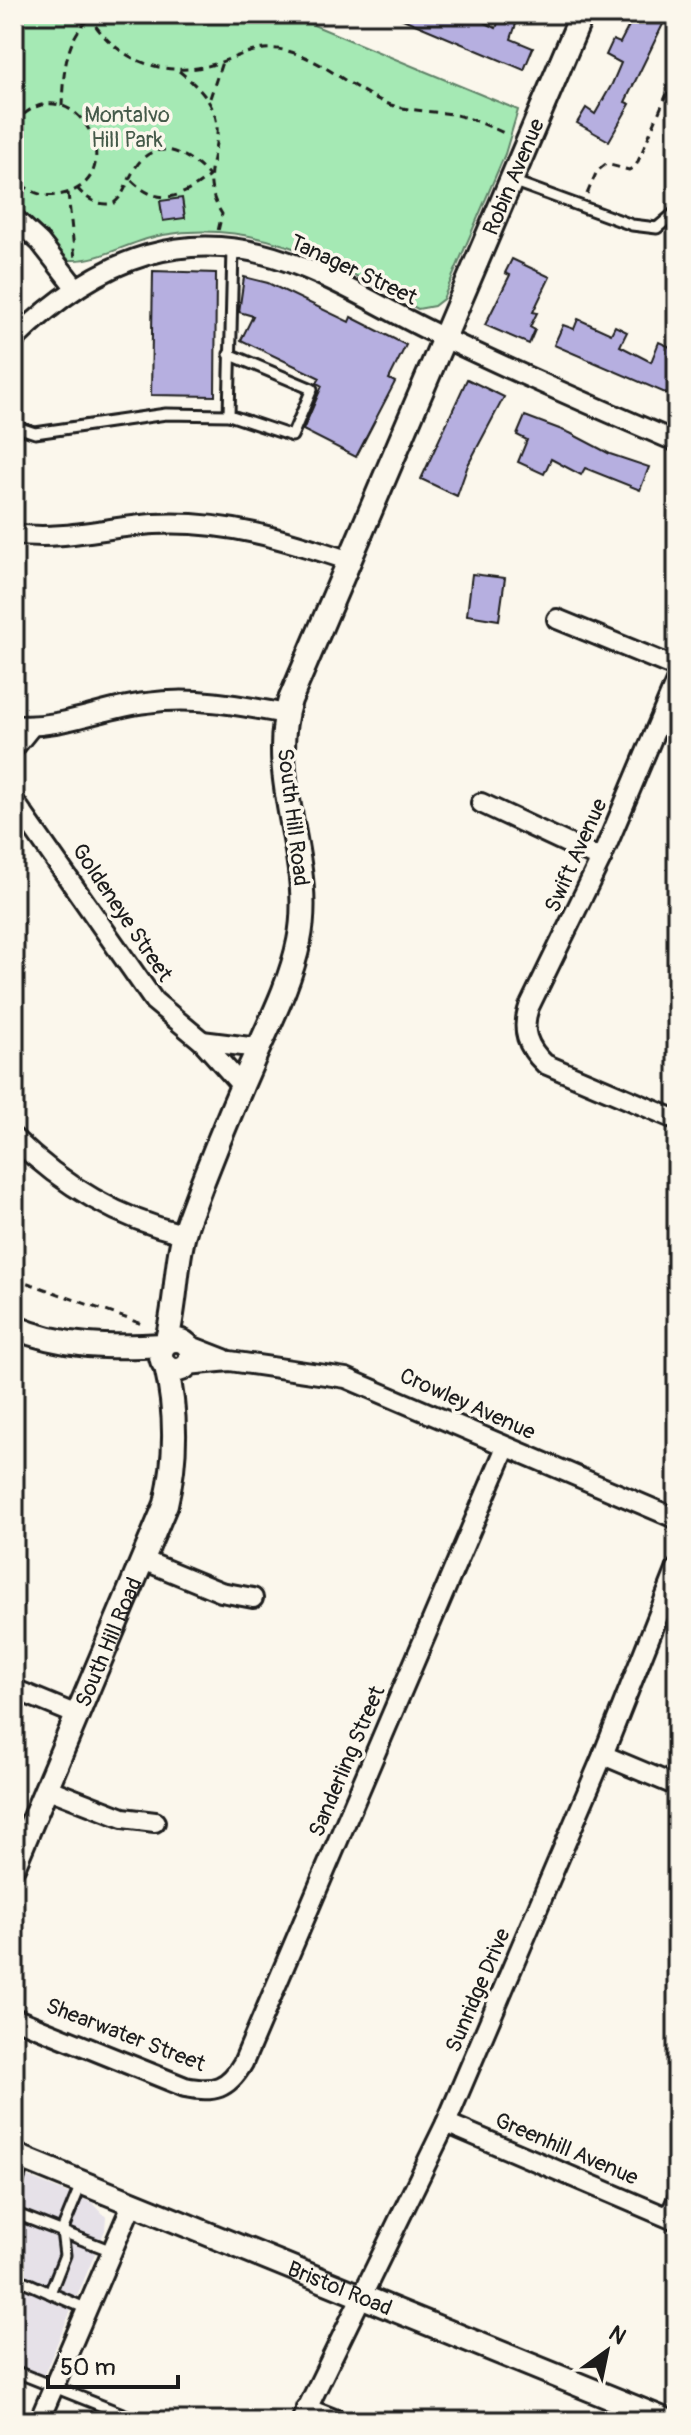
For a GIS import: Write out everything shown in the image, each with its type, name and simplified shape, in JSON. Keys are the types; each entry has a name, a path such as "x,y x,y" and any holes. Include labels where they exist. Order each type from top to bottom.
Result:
{"street":[{"name":"Robin Avenue","path":"445,338 582,14"},
{"path":"14,218 40,242 75,287"},
{"name":"Tanager Street","path":"14,340 75,287 113,266 144,255 225,248 305,268 445,338 677,442"},
{"name":"South Hill Road","path":"14,1865 143,1560 172,1479 176,1304 183,1234 242,1086 283,996 299,941 304,910 302,871 285,779 286,714 445,338"},
{"path":"14,534 46,537 188,523 263,533 350,561"},
{"path":"557,619 677,668"},
{"name":"Swift Avenue","path":"677,679 601,859 529,1007 524,1030 531,1049 557,1070 677,1120"},
{"path":"14,748 22,726 110,708 172,701 218,701 286,714"},
{"name":"Goldeneye Street","path":"14,801 154,1001 202,1041 242,1086"},
{"path":"481,803 601,859"},
{"path":"202,1041 258,1048"},
{"path":"14,1138 63,1181 86,1195 128,1216 183,1234"},
{"path":"14,1327 74,1344 176,1355"},
{"name":"Crowley Avenue","path":"176,1355 346,1378 677,1519"},
{"name":"Sanderling Street","path":"222,2089 243,2063 506,1447"},
{"path":"143,1560 221,1592 253,1598"},
{"name":"Sunridge Drive","path":"304,2414 365,2296 446,2123 603,1755 677,1568"},
{"path":"14,1689 77,1715"},
{"path":"603,1755 677,1786"},
{"path":"46,1788 123,1818 155,1822"},
{"name":"Shearwater Street","path":"14,2018 185,2087 222,2089"},
{"name":"Greenhill Avenue","path":"446,2123 669,2218 677,2200"},
{"name":"Bristol Road","path":"20,2157 668,2421"},
{"path":"39,2421 133,2202"},
{"path":"304,2414 339,2421"}],"lane":[{"path":"512,181 632,225 657,228 677,211"},
{"path":"225,248 229,415"},
{"path":"14,426 35,433 166,414 229,415 292,436 312,389 229,354"},
{"path":"14,2192 20,2157"},
{"path":"50,2293 65,2255 62,2231 82,2182"},
{"path":"14,2213 112,2251"},
{"path":"14,2277 87,2309"},
{"path":"14,2371 140,2421"}],"path":[{"path":"62,106 69,53 76,35 89,16 103,37 124,54 145,64 179,71 222,62 250,51 278,49 300,53 392,105 467,117 527,145"},
{"path":"222,62 210,98 219,138 209,176 214,202 222,214 225,248"},
{"path":"582,207 597,171 606,164 629,170 636,166 677,70"},
{"path":"179,71 210,98"},
{"path":"14,124 33,108 62,106 86,122 97,149 88,178 68,193 40,194 27,189 14,176"},
{"path":"77,188 86,198 107,205 120,198 144,158 160,150 193,157 209,176"},
{"path":"130,179 142,192 159,199 188,192 209,176"},
{"path":"62,271 76,258 68,193"},
{"path":"14,1278 66,1299 141,1321 148,1328"}],"shaded area":[{"path":"14,2172 93,2203 106,2217 105,2230 43,2377 14,2364"}],"green space":[{"name":"Montalvo Hill Park","path":"14,14 287,14 518,110 505,154 443,299 434,306 418,309 357,276 296,249 232,233 198,231 163,235 93,258 69,260 14,202"}],"building":[{"path":"391,14 468,14 496,28 500,18 516,24 511,39 533,48 524,70"},
{"path":"635,14 668,14 625,102 630,104 609,141 577,123 586,108 595,114 612,84 621,63 606,55 613,40 620,43"},
{"path":"182,198 185,218 163,221 160,201"},
{"path":"512,259 550,277 533,312 537,313 530,327 535,330 529,344 485,325 510,275 505,273"},
{"path":"153,271 216,273 215,396 151,395"},
{"path":"244,277 268,283 349,322 351,317 406,345 389,379 395,382 356,457 303,430 322,386 317,383 320,378 241,340 253,316 239,312"},
{"path":"578,319 611,334 615,326 627,332 620,346 651,362 659,342 677,350 677,398 554,345 563,325 574,329"},
{"path":"467,379 504,397 468,465 457,496 421,479"},
{"path":"525,416 570,433 610,454 649,467 640,490 585,468 581,475 551,459 544,474 518,462 527,440 517,435"},
{"path":"472,574 505,578 499,620 467,615"}]}
